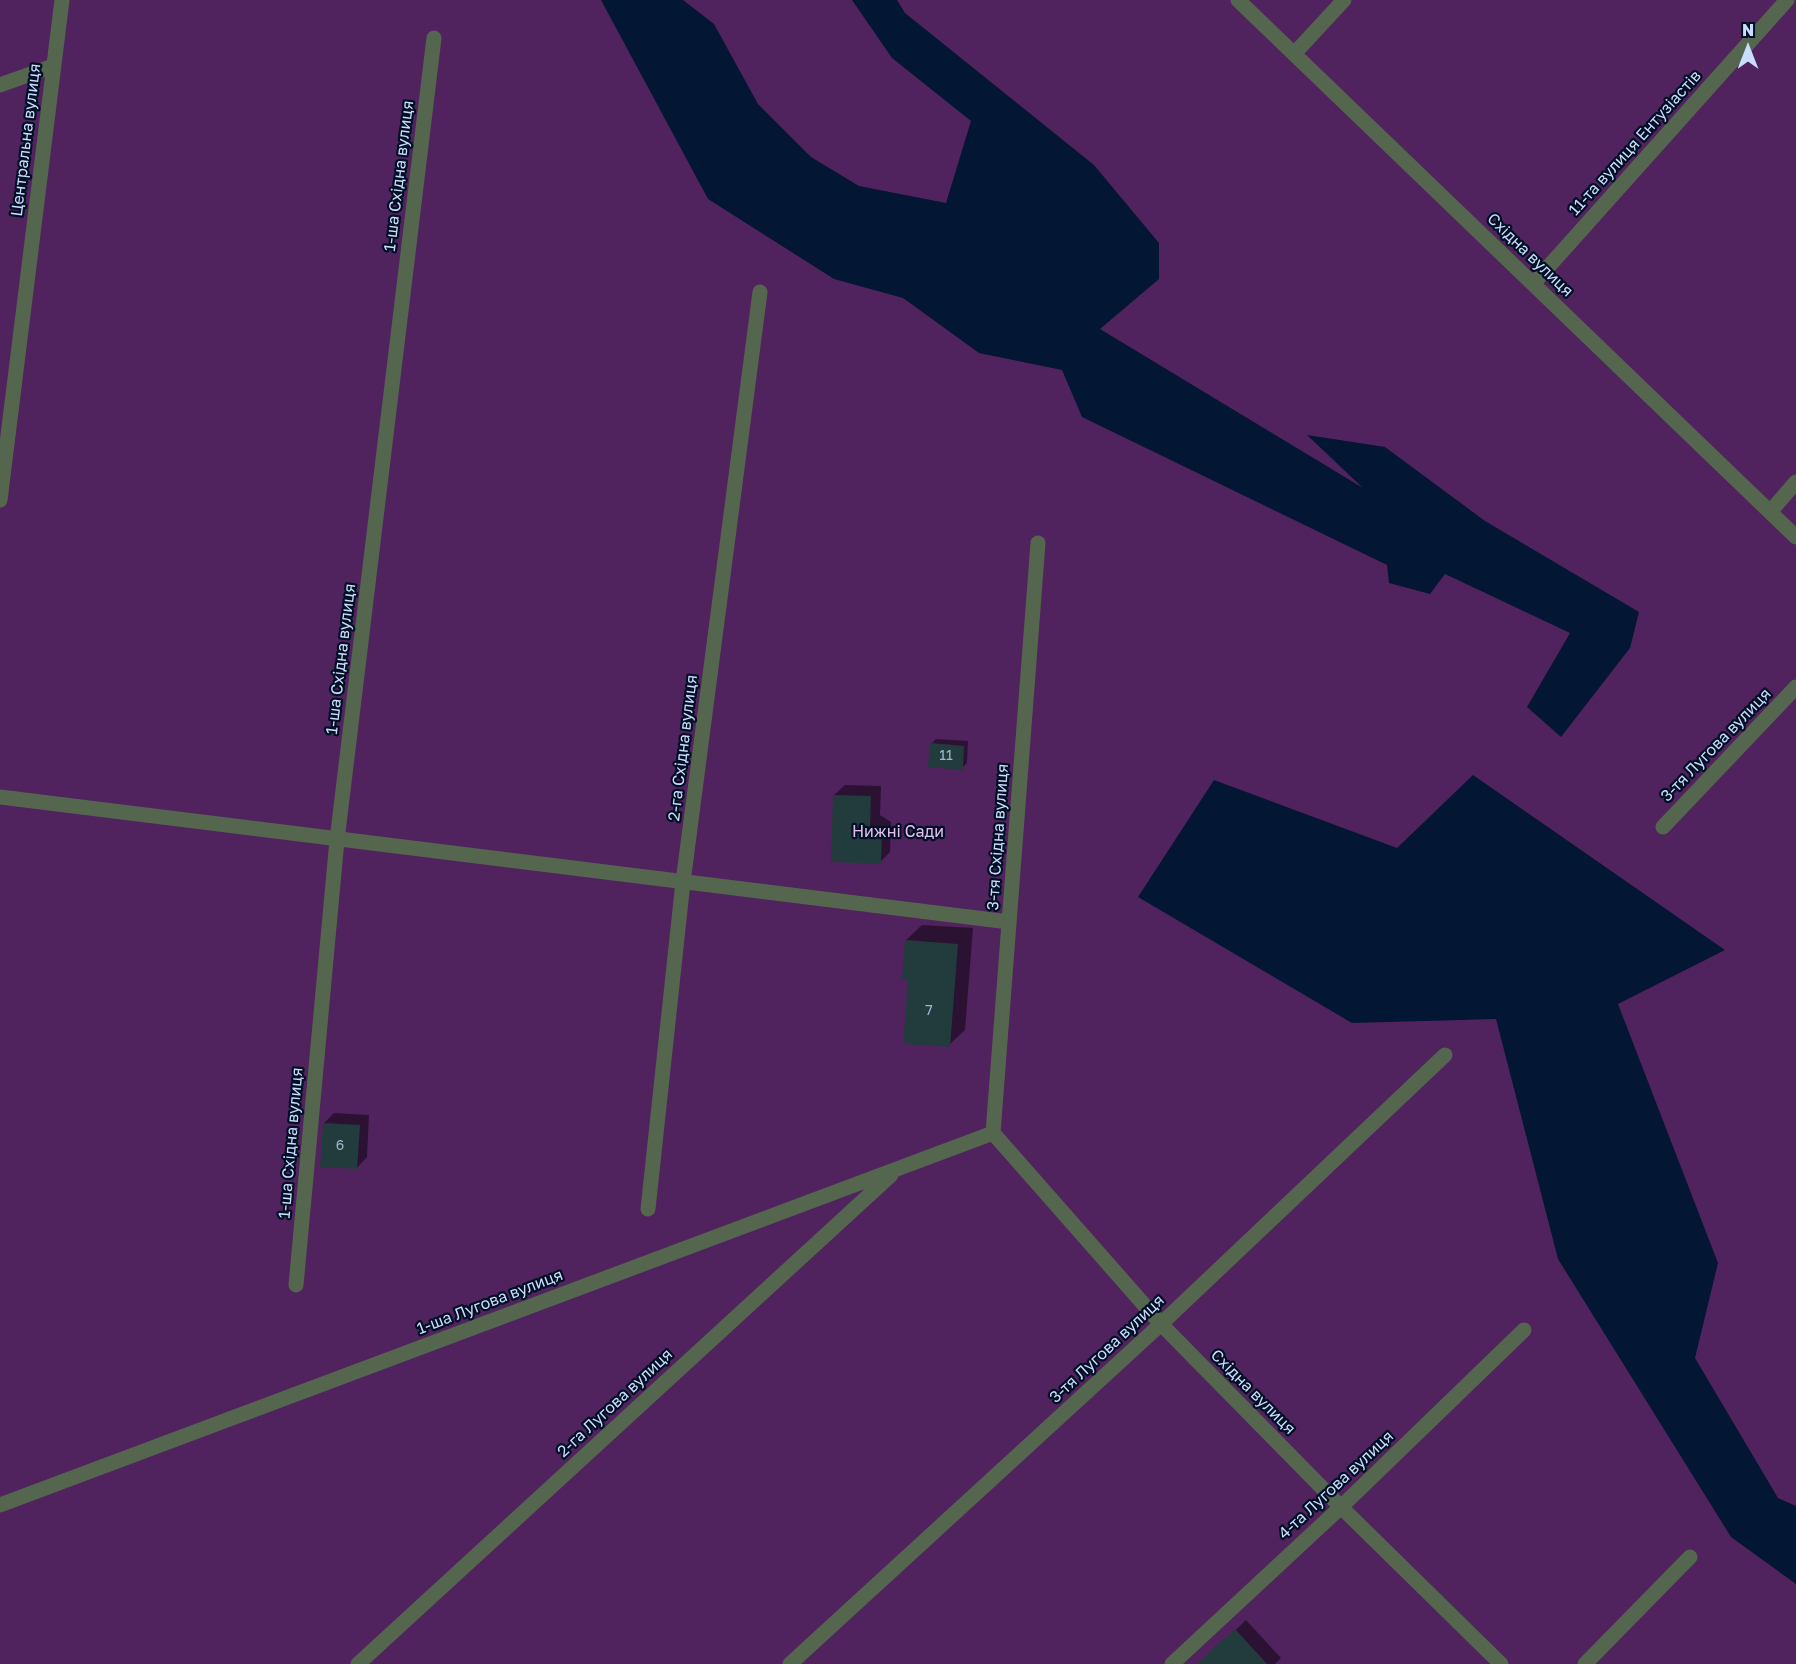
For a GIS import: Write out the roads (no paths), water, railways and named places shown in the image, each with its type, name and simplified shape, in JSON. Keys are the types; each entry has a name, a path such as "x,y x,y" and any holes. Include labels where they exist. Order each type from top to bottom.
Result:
{"street":[{"name":"Центральна вулиця","path":"1,490 62,0"},
{"name":"Східна вулиця","path":"1238,0 1796,537"},
{"path":"1294,54 1344,0"},
{"name":"11-та вулиця Ентузіастів","path":"1533,284 1787,0"},
{"name":"1-ша Східна вулиця","path":"296,1285 337,840 434,38"},
{"path":"0,85 53,66"},
{"name":"2-га Східна вулиця","path":"648,1209 683,882 760,292"},
{"path":"1770,512 1796,482"},
{"name":"3-тя Східна вулиця","path":"993,1133 1038,543"},
{"name":"3-тя Лугова вулиця","path":"1663,827 1796,687"},
{"path":"0,797 1009,922"},
{"name":"3-тя Лугова вулиця","path":"790,1664 1161,1324 1445,1055"},
{"name":"Східна вулиця","path":"993,1133 1161,1324 1341,1507 1501,1664"},
{"name":"1-ша Лугова вулиця","path":"0,1505 993,1133"},
{"name":"2-га Лугова вулиця","path":"358,1664 897,1169"},
{"name":"4-та Лугова вулиця","path":"1172,1664 1341,1507 1524,1330"},
{"path":"1585,1664 1690,1557"}],"water":[{"path":"601,0 683,0 714,24 758,104 811,157 859,186 946,203 971,121 892,58 852,0 897,0 905,13 1094,165 1159,243 1159,279 1100,329 1363,488 1307,435 1385,447 1485,521 1639,612 1630,648 1561,737 1527,707 1570,633 1445,574 1430,594 1389,583 1387,565 1082,417 1062,370 979,353 903,298 834,279 708,199"},
{"path":"1473,775 1725,950 1618,1004 1718,1263 1695,1358 1778,1498 1796,1506 1796,1584 1731,1537 1558,1259 1496,1019 1352,1023 1138,897 1214,780 1397,848"}],"park label":[{"name":"Нижні Сади","path":"898,832"}]}
